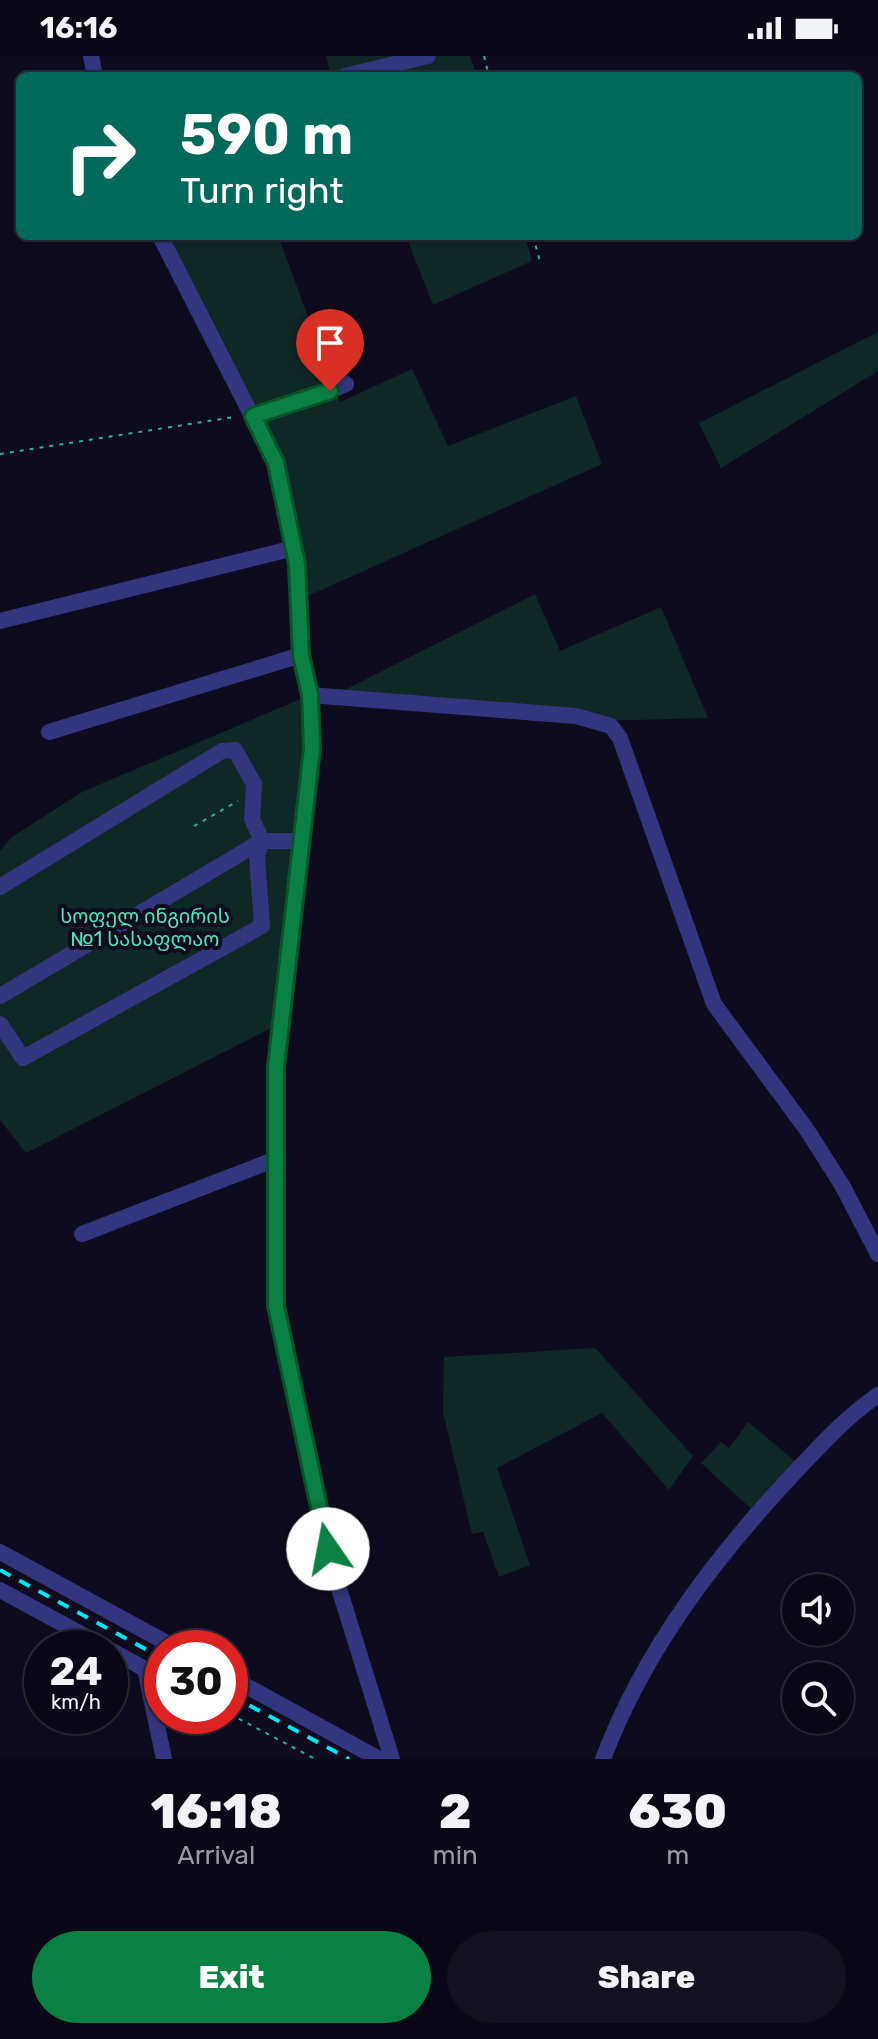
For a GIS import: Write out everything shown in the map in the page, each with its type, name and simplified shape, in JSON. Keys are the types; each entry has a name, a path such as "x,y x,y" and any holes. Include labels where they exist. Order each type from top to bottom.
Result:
{"street":[{"path":"362,72 428,56"},
{"path":"162,240 276,463 294,548 301,655 310,695 312,748 276,1067 276,1306 333,1569 392,1759"},
{"path":"252,415 314,398 346,384"},
{"path":"0,621 294,548"},
{"path":"49,732 301,655"},
{"path":"310,695 576,716 611,726 620,738 714,1004 807,1130 842,1185 878,1254"},
{"path":"0,887 222,751 235,750 254,784 252,819 262,841 257,856 262,926 23,1058 0,1024"},
{"path":"0,996 262,841 302,841"},
{"path":"82,1234 276,1159"},
{"path":"603,1759 633,1691 700,1582 767,1501 853,1411 878,1395"},
{"path":"0,1552 144,1631"},
{"path":"0,1590 73,1630"},
{"path":"128,1660 145,1669 164,1759"},
{"path":"248,1687 379,1759"}],"path":[{"path":"534,240 541,265"},
{"path":"0,454 252,415"},
{"path":"194,826 254,793"},
{"path":"248,1724 315,1759"}],"green space":[{"path":"326,56 470,56 476,72 330,72"},
{"path":"162,240 279,240 340,402 412,369 448,446 576,396 602,464 299,600 276,463"},
{"path":"408,240 526,240 532,261 433,305"},
{"path":"878,332 878,371 721,468 699,423"},
{"path":"535,594 560,651 661,607 708,718 598,721 329,698"},
{"name":"სოფელ ინგირის №1 სასაფლაო","path":"310,695 281,1023 26,1153 0,1120 0,851 12,837 82,792"},
{"path":"595,1348 693,1456 669,1490 602,1413 497,1468 530,1565 499,1577 483,1532 472,1534 443,1412 444,1357"},
{"path":"748,1422 801,1466 757,1514 701,1463 721,1442 729,1448"}],"railway":[{"path":"0,1570 144,1648"},
{"path":"248,1705 349,1759"}],"route":[{"path":"328,1549 276,1306 276,1067 312,748 310,695 301,655 297,564 276,463 253,416 330,391"}]}
